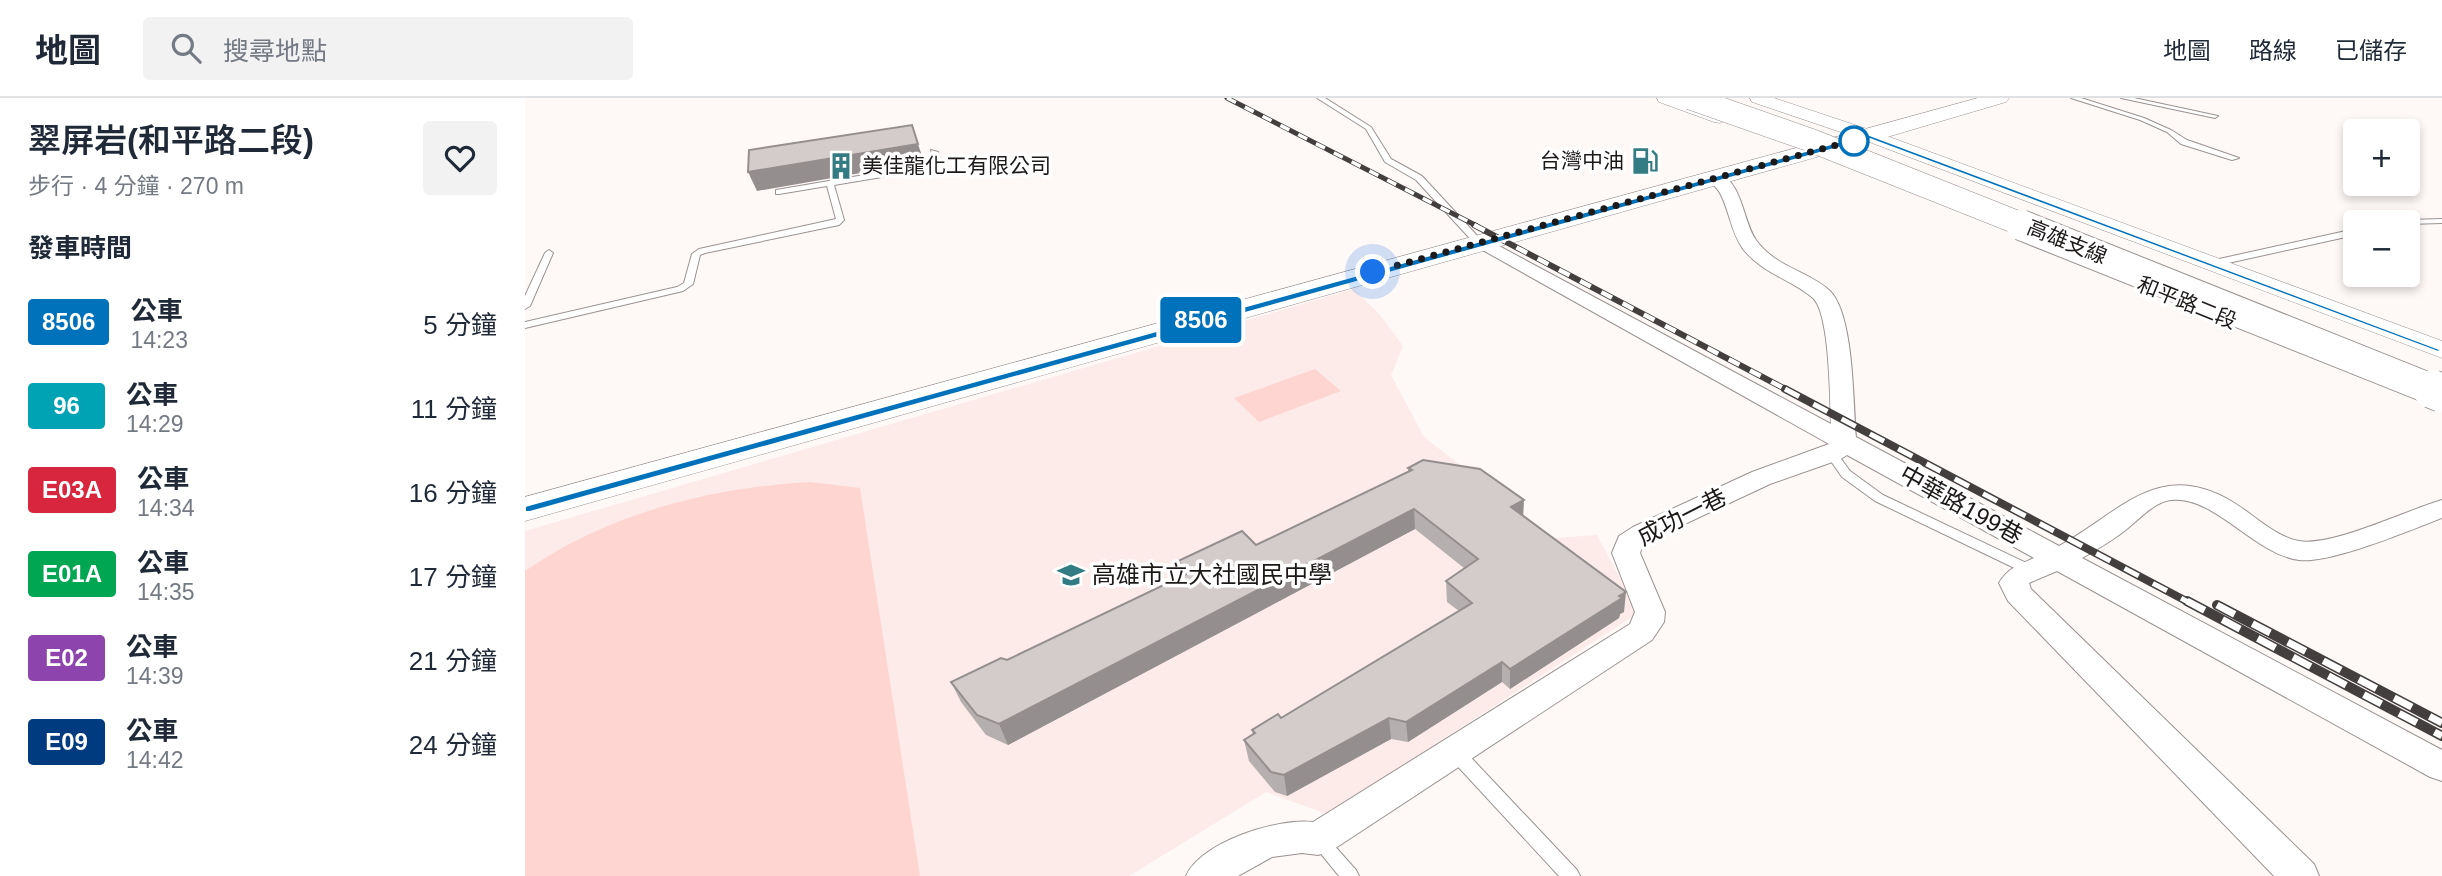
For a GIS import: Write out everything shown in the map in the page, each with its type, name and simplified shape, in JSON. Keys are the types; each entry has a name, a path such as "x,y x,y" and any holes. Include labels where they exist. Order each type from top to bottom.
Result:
{"highway":[{"name":"高雄支線","path":"1690,98 1810,139 2442,393"},
{"name":"高雄支線","path":"1727,98 1893,158 2442,375"}],"main road":[{"path":"525,509 1999,98"}],"street":[{"path":"1665,98 1939,180 2020,193"},
{"path":"1672,98 1720,102 1827,148"},
{"name":"和平路二段","path":"1758,98 1870,136 2442,350"},
{"name":"和平路二段","path":"1827,148 2442,409"},
{"path":"1716,178 1728,188 1740,228 1749,244 1773,266 1827,300 1835,326 1837,447"},
{"name":"中華路199巷","path":"1479,243 2045,565 2442,767"},
{"name":"成功一巷","path":"1318,838 1641,632 1649,622 1650,612 1626,553 1629,543 1643,533 1761,478 1837,447"},
{"path":"2300,876 2018,594 2014,583 2019,576 2045,565 2106,531 2156,495 2168,492 2183,491 2200,496 2281,545 2312,552 2442,509"},
{"path":"1205,876 1267,840 1299,835 1318,838"}],"lane":[{"path":"1320,98 1370,128 1388,160 1419,178 1479,243"},
{"path":"2074,98 2142,118 2169,131 2184,142 2235,158"},
{"path":"2124,98 2215,116"},
{"path":"779,192 939,165 934,152"},
{"path":"525,326 680,289 688,284 696,254 702,251 836,223 840,219 830,183"},
{"path":"2420,222 2442,221"},
{"path":"2210,264 2343,235"},
{"path":"525,306 549,253"},
{"path":"1454,752 1571,876"},
{"path":"1318,838 1350,876"}],"shaded area":[{"name":"高雄市立大社國民中學","path":"1354,289 1381,316 1403,346 1391,375 1424,437 1554,538 1597,535 1638,613 1327,814 1266,792 1129,876 525,876 525,531"},
{"path":"1315,369 1341,391 1259,422 1234,398"},
{"path":"810,482 860,488 920,876 525,876 525,571 591,533 661,507 735,490"}],"building":[{"path":"912,125 918,144 748,172 749,150"},
{"path":"1423,460 1480,469 1524,500 1511,507 1626,592 1619,596 1622,598 1510,669 1502,662 1406,722 1389,718 1284,775 1271,772 1244,740 1255,733 1252,730 1278,714 1281,718 1472,603 1446,581 1478,559 1414,509 999,724 977,715 951,682 1001,658 1007,660 1189,573 1178,561 1242,531 1256,545 1412,470 1408,468"}],"railway":[{"path":"1227,98 1477,226"},
{"path":"1474,225 1789,391"},
{"path":"1785,389 2190,603"},
{"path":"2187,601 2442,736"},
{"path":"2217,605 2442,723"}],"bus line":[{"name":"8506","path":"525,509 1870,136 2442,350"}],"place":[{"name":"台灣中油","path":"1645,161"},
{"name":"美佳龍化工有限公司","path":"841,166"},
{"name":"高雄市立大社國民中學","path":"1071,575"}],"route":[{"path":"1373,272 1840,144 1859,151 1854,141"}]}
